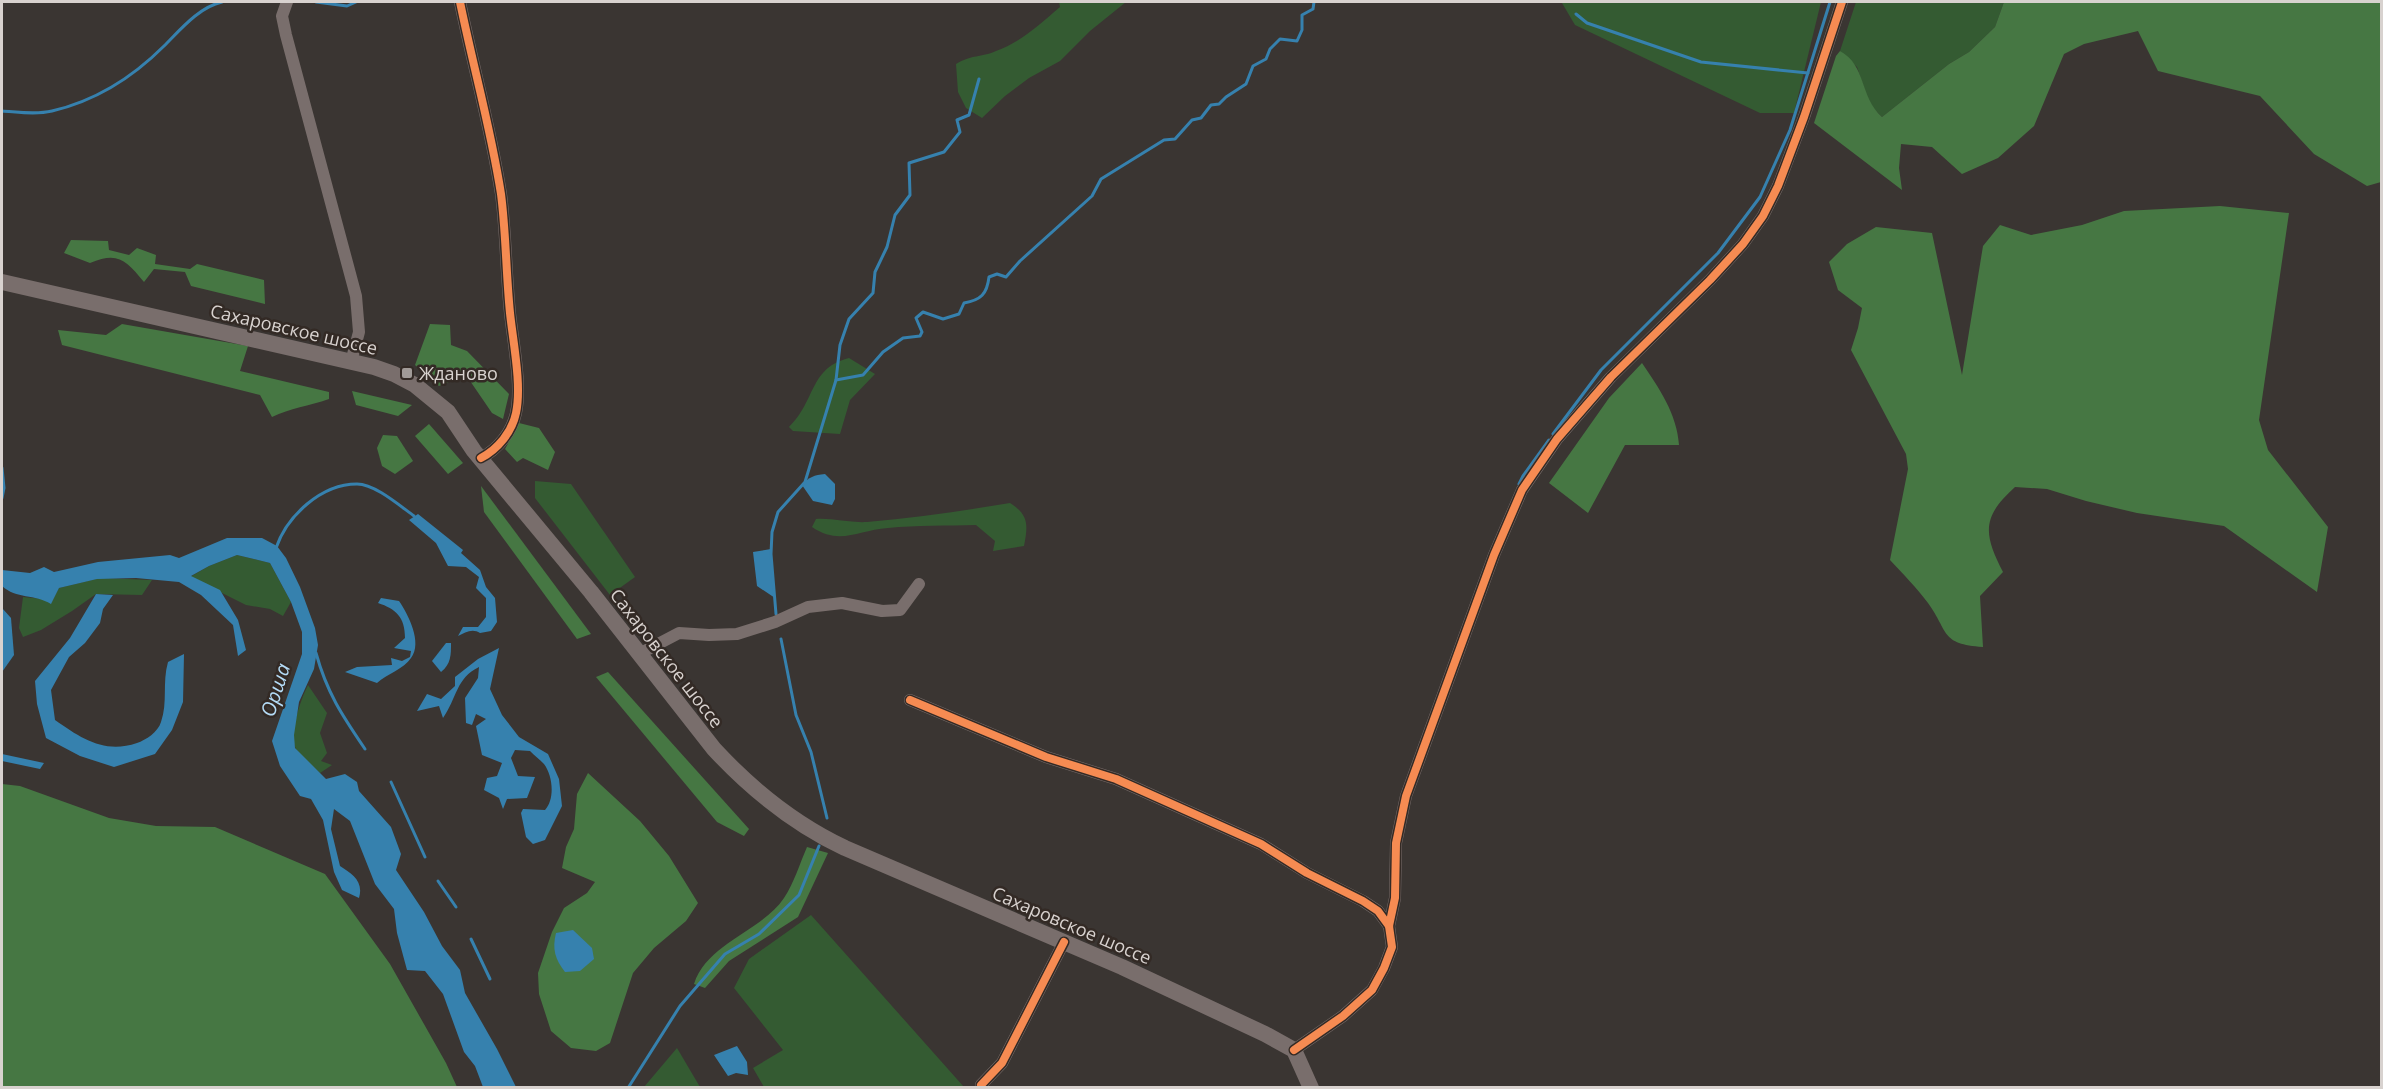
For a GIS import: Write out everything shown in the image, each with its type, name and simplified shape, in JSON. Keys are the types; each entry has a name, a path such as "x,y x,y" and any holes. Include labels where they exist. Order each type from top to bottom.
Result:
{"main road":[{"name":"Сахаровское шоссе","path":"2,282 351,362 394,374 425,392 448,412 481,458 719,755 757,792 794,819 856,853 1064,942 1197,1002 1294,1050"},
{"path":"1294,1050 1311,1088"}],"street":[{"path":"287,2 282,16 286,35 356,296 359,332 351,362"},
{"path":"460,2 501,195 509,302 520,393 516,416 510,430 494,451 481,458"},
{"path":"1294,1050 1343,1016 1372,990 1384,968 1392,947 1389,926 1395,898 1396,843 1406,796 1494,555 1522,490 1557,439 1611,377 1710,280 1743,244 1763,216 1778,186 1804,117 1842,2"},
{"path":"639,654 679,633 737,634 776,622 808,607 842,603 882,611 900,610 919,584"},
{"path":"910,700 1046,757 1116,779 1261,844 1308,873 1363,901 1378,911 1389,926"},
{"path":"981,1085 1002,1063 1064,942"}],"green space":[{"path":"1059,2 1126,2 1090,31 1060,61 1029,78 1005,96 982,118 966,108 958,92 956,64 1014,43 1060,7"},
{"path":"1821,2 1794,113 1760,113 1575,25 1562,3"},
{"path":"1856,2 2004,2 1995,27 1969,52 1949,64 1882,117 1870,105 1857,67 1840,51"},
{"path":"2004,2 2381,2 2381,182 2367,186 2314,154 2260,96 2158,71 2138,31 2084,44 2064,54 2034,126 1998,158 1962,174 1932,147 1901,144 1899,168 1902,190 1814,123 1836,56 1840,51 1855,65 1870,100 1882,117 1949,64 1969,52 1995,27"},
{"path":"2220,206 2289,213 2259,420 2268,450 2328,527 2317,592 2224,526 2137,513 2047,489 2015,487 1996,507 1989,526 1992,546 2003,572 1980,596 1983,647 1959,643 1952,639 1943,629 1924,597 1890,560 1908,469 1906,454 1851,350 1862,308 1838,290 1829,262 1847,244 1876,227 1932,233 1962,375 1983,246 2000,225 2031,235 2082,225 2124,211"},
{"path":"71,240 108,241 109,250 129,255 137,248 156,255 155,264 190,269 197,264 264,280 265,304 191,286 185,272 154,269 144,282 132,268 121,260 108,258 90,263 64,253"},
{"path":"122,324 248,346 240,371 329,392 329,399 272,417 260,395 62,345 58,330 106,335"},
{"path":"430,324 450,325 451,345 467,351 509,394 503,419 492,413 466,375 439,386 415,365"},
{"path":"849,358 875,374 850,400 840,434 793,431 789,427 798,417 820,377 836,363"},
{"path":"1642,363 1671,412 1679,445 1625,445 1588,513 1549,483 1609,398"},
{"path":"352,391 412,405 398,416 356,405"},
{"path":"519,423 539,428 555,452 548,470 523,458 517,462 505,449"},
{"path":"429,424 463,463 448,474 415,436"},
{"path":"383,435 397,436 413,461 395,474 382,466 377,448"},
{"path":"535,481 571,484 635,577 610,595 535,498"},
{"path":"481,486 591,634 577,639 484,512"},
{"path":"1010,503 1021,512 1026,521 1024,546 993,551 995,541 976,525 899,527 840,536 822,533 812,527 816,519 867,522"},
{"path":"237,555 270,563 291,602 283,616 270,609 246,605 190,577 209,566"},
{"path":"100,578 152,580 142,595 96,594 41,630 23,637 19,628 23,597 44,599 51,603 59,588"},
{"path":"608,672 749,829 744,836 717,822 596,677"},
{"path":"308,685 327,713 320,733 327,753 321,761 332,765 320,773 304,759 294,743 296,717"},
{"path":"588,773 640,821 669,856 698,903 686,921 654,948 633,973 610,1043 596,1051 571,1048 551,1031 539,994 538,973 552,932 564,908 587,893 595,882 562,868 566,847 574,829 577,794"},
{"path":"2,784 20,786 109,818 156,826 215,827 325,874 390,964 446,1063 457,1087 2,1087"},
{"path":"807,847 828,853 798,917 729,961 705,988 694,984 710,958 762,920 784,898"},
{"path":"811,915 964,1087 764,1087 753,1068 783,1050 734,988 749,959"},
{"path":"677,1048 700,1087 644,1087"}],"water":[{"path":"825,474 835,484 835,499 832,505 813,501 802,485 812,477"},
{"path":"418,514 463,550 461,553 480,570 486,587 495,598 497,622 491,631 480,633 472,631 458,636 463,627 478,627 486,617 486,598 476,588 479,577 466,567 448,566 436,543 409,520"},
{"path":"227,538 262,538 277,546 286,558 300,587 315,628 318,645 314,669 299,702 294,735 295,748 326,779 345,774 357,782 359,791 391,827 401,854 396,870 424,912 442,946 460,970 465,993 516,1087 483,1087 475,1066 464,1052 443,994 425,971 407,970 397,933 394,909 375,884 350,821 334,809 331,829 340,866 353,875 358,883 359,898 342,890 334,872 323,820 311,799 300,796 280,766 272,741 302,654 302,632 291,602 270,563 237,555 191,576 220,590 238,620 246,650 238,656 233,625 201,595 179,582 136,578 97,579 59,588 51,604 13,593 2,586 2,570 30,573 44,567 54,572 98,562 170,555 179,558"},
{"path":"771,549 775,598 757,586 753,552"},
{"path":"96,594 113,595 103,609 100,623 85,643 69,657 51,690 55,720 65,727 84,739 104,746 125,746 148,738 157,729 163,715 168,662 184,654 183,702 172,730 155,754 114,767 80,756 46,738 37,704 35,681 70,638"},
{"path":"381,598 399,601 413,629 415,645 408,662 377,683 345,672 357,667 392,665 391,658 402,661 410,657 411,651 394,648 405,638 405,631 398,615 390,608 378,603"},
{"path":"2,608 11,618 14,655 2,672"},
{"path":"446,643 451,643 449,662 441,672 432,661"},
{"path":"499,648 490,689 502,715 519,737 548,754 559,779 562,806 545,840 533,844 526,837 521,813 523,809 545,810 550,800 552,787 549,775 544,764 530,751 515,750 511,758 518,776 535,777 527,798 507,799 503,809 499,798 484,790 487,778 497,776 502,763 482,755 476,726 486,719 476,714 472,725 466,723 465,698 478,678 479,667 461,683 443,718 439,706 417,711 427,694 441,699 455,686 455,677 478,659"},
{"path":"2,754 44,763 40,769 2,761"},
{"path":"573,930 592,948 594,959 580,971 565,972 555,954 556,933"},
{"path":"737,1046 747,1062 748,1075 736,1073 728,1076 714,1055"}],"waterway":[{"path":"2,111 46,112 68,107 98,94 139,68 198,14 222,2"},
{"path":"316,2 347,6 356,2"},
{"path":"776,614 771,554 772,532 778,512 805,482 836,380 863,375 883,352 903,338 920,336 922,332 916,318 923,312 943,319 959,314 964,303 979,298 985,292 989,277 997,274 1006,277 1020,261 1092,196 1101,179 1164,140 1175,139 1192,120 1201,118 1211,105 1219,104 1246,84 1253,66 1266,59 1270,49 1280,39 1297,41 1302,30 1302,15 1313,9 1314,2"},
{"path":"1553,434 1601,370 1718,253 1760,197 1790,130 1830,2"},
{"path":"1576,14 1587,23 1701,62 1808,73"},
{"path":"836,380 840,345 849,319 873,293 875,272 887,247 895,215 910,195 909,163 944,152 960,132 957,120 969,115 979,79"},
{"path":"1519,484 1549,440"},
{"path":"2,468 4,488 2,498"},
{"path":"276,548 288,524 307,504 318,496 344,485 357,484 372,488 414,516"},
{"path":"781,639 796,715 811,752 827,818"},
{"path":"316,653 336,703 365,749"},
{"path":"391,782 425,857"},
{"path":"628,1088 680,1006 725,954 759,934 799,895 819,846"},
{"path":"438,881 456,907"},
{"path":"471,939 490,979"}],"cycle path":[{"path":"460,2 501,194 510,313 518,377 518,402 511,427 498,445 481,458"},
{"path":"1294,1050 1343,1016 1372,990 1384,968 1392,947 1389,926 1395,898 1396,843 1406,796 1494,555 1522,490 1557,439 1611,377 1710,280 1743,244 1763,216 1778,186 1804,117 1842,2"},
{"path":"910,700 1046,757 1116,779 1261,844 1307,873 1363,901 1378,911 1389,926"},
{"path":"981,1085 1002,1063 1064,942"}],"place":[{"name":"Жданово","path":"407,373"}],"water label":[{"name":"Орша","path":"275,690"}]}
